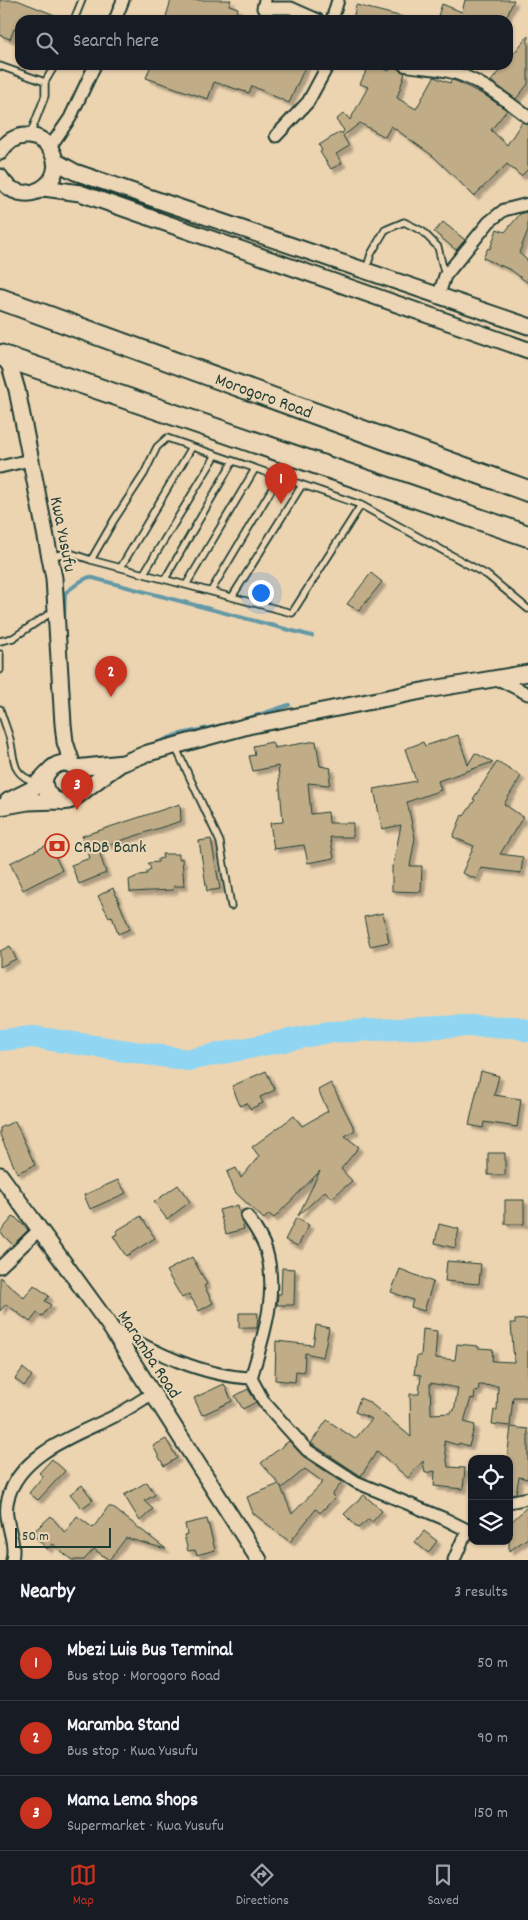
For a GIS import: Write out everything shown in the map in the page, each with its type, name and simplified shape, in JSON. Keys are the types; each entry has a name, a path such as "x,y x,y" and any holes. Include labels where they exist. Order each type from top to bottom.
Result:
{"highway":[{"name":"Morogoro Road","path":"0,300 528,491"},
{"path":"2,355 528,536"}],"street":[{"path":"117,15 123,0"},
{"path":"265,0 263,8 291,8 307,15"},
{"path":"334,15 338,0"},
{"path":"0,177 8,188 22,194 30,194 44,188 53,176 52,154 93,70"},
{"path":"276,136 308,102 325,70"},
{"path":"435,70 448,71 470,80 504,99 528,117"},
{"path":"3,145 15,138 30,136 44,142 52,154 75,172 439,294 528,326"},
{"path":"44,188 80,193 528,350"},
{"path":"439,294 446,276 477,235 496,216 516,206 528,204"},
{"name":"Kwa Yusufu","path":"2,355 10,366 17,390 54,578 63,724 65,742 74,767"},
{"path":"0,467 30,460"},
{"path":"0,805 21,795 60,764 74,767 123,763 175,746 248,726 495,677 528,673"},
{"path":"495,677 528,694"},
{"name":"Kwa Yusufu","path":"45,775 60,750 63,724"},
{"path":"0,805 69,801 123,763"},
{"path":"74,767 80,773 83,782 77,796"},
{"path":"45,775 44,783 47,792 54,800 59,801"},
{"name":"Maramba Road","path":"0,1175 109,1325 259,1560"},
{"path":"247,1216 266,1250 270,1274 268,1313 251,1378 264,1402 307,1450 356,1482 468,1529"},
{"path":"0,1267 39,1230"},
{"path":"109,1325 154,1351 185,1364 236,1378 251,1378"},
{"path":"12,1560 14,1545 7,1501 18,1479 34,1460 54,1445 115,1416 153,1393"},
{"path":"513,1501 528,1498"},
{"path":"454,1560 463,1539 468,1533"}],"lane":[{"path":"76,15 82,0"},
{"path":"0,66 45,82"},
{"path":"30,136 44,96 45,82 52,70"},
{"path":"366,270 371,254 385,230 404,222 422,231 438,247 446,276"},
{"path":"91,560 144,474 157,447 167,438 361,505 487,575 528,609"},
{"path":"121,567 192,447"},
{"path":"144,573 216,455"},
{"path":"165,579 233,461"},
{"path":"186,584 255,468"},
{"path":"211,591 279,477"},
{"path":"232,597 302,485"},
{"path":"50,556 70,553 292,613 361,505"},
{"path":"0,641 13,638 56,609"},
{"path":"0,654 0,670"},
{"path":"0,709 10,740 13,763 23,777 45,775"},
{"path":"175,746 220,842 231,906"}],"building":[{"path":"0,0 17,0 54,15 15,15 15,29 10,39 0,35"},
{"path":"171,0 231,0 229,5 238,8 236,15 166,15"},
{"path":"465,0 514,0 507,15 438,15 442,4 462,12"},
{"path":"356,5 395,15 354,15"},
{"path":"528,36 528,84 516,99 491,81 500,70 513,70 513,54"},
{"path":"149,70 304,70 289,103 252,86 249,93 214,82 208,99 146,78"},
{"path":"367,70 399,70 405,73 397,98 416,109 434,77 450,83 451,80 456,81 486,96 507,110 491,130 507,145 522,122 528,124 528,169 521,176 507,164 474,196 433,156 391,126 385,137 360,123 343,136 349,146 336,154 342,163 331,169 320,152 322,151 319,145 340,132 342,134 344,130 336,120 344,113 350,120 368,87 360,84"},
{"path":"528,212 528,230 519,253 528,261 528,283 511,270 483,258 488,248 490,249 497,229 505,232 520,214"},
{"path":"443,222 465,240 456,250 434,232"},
{"path":"371,573 382,582 359,611 347,604"},
{"path":"458,735 468,765 475,753 493,762 438,781 441,790 407,802 415,838 410,866 422,866 421,892 392,891 392,866 401,825 382,829 374,789 416,781 405,749 423,742 425,746"},
{"path":"316,741 320,766 331,768 329,785 308,783 311,814 328,812 329,823 353,823 353,837 330,837 334,858 308,863 304,845 274,849 270,823 283,822 278,766 253,771 249,756 255,755 253,746 272,742 274,748"},
{"path":"497,762 521,776 504,804 523,817 500,854 523,857 521,873 481,868 476,879 462,873 474,846 453,837 462,815 464,816 475,800 473,799"},
{"path":"180,804 181,821 98,848 106,873 79,884 71,865 90,858 82,836"},
{"path":"211,839 220,889 207,891 199,841"},
{"path":"49,844 62,870 23,890 10,863"},
{"path":"162,854 179,854 179,859 182,858 184,886 174,886 173,890 130,892 129,880 147,874 147,871 151,869 148,863 158,862 158,859 163,858"},
{"path":"113,888 130,929 118,934 112,916 109,917 98,896"},
{"path":"383,913 389,942 370,946 364,917"},
{"path":"10,946 16,959 0,967 0,951"},
{"path":"266,1071 275,1090 260,1097 263,1103 250,1109 247,1103 240,1106 232,1086"},
{"path":"481,1071 499,1076 494,1095 521,1099 517,1127 484,1122 483,1128 469,1125"},
{"path":"331,1083 355,1130 345,1136 359,1147 341,1169 352,1181 332,1198 325,1191 298,1216 320,1171 274,1218 269,1214 264,1219 235,1192 227,1172 236,1168 241,1178 259,1156 252,1147 294,1116 302,1126 328,1111 318,1090"},
{"path":"15,1121 35,1165 17,1173 0,1135 0,1128"},
{"path":"488,1153 505,1153 505,1175 488,1175"},
{"path":"118,1180 126,1193 90,1209 84,1195"},
{"path":"178,1185 190,1202 167,1219 154,1202"},
{"path":"505,1200 524,1200 524,1224 505,1224"},
{"path":"238,1205 244,1229 226,1234 219,1210"},
{"path":"14,1216 28,1230 13,1245 0,1232"},
{"path":"141,1216 155,1238 126,1256 113,1236 118,1234 116,1231"},
{"path":"296,1218 309,1225 298,1246 285,1240"},
{"path":"439,1224 459,1229 455,1248 435,1243"},
{"path":"192,1257 207,1284 204,1286 213,1303 199,1311 189,1294 182,1298 166,1271"},
{"path":"447,1261 481,1264 479,1284 445,1281"},
{"path":"282,1268 295,1269 294,1305 277,1305 278,1294 281,1294"},
{"path":"400,1269 433,1282 424,1311 411,1307 413,1300 391,1292"},
{"path":"0,1277 24,1298 34,1285 49,1296 45,1301 51,1305 42,1316 37,1313 30,1322 6,1304 0,1311"},
{"path":"239,1313 258,1313 257,1328 239,1328"},
{"path":"528,1319 528,1397 513,1397 510,1426 492,1424 494,1410 497,1410 498,1386 479,1385 478,1392 475,1391 474,1399 471,1398 464,1422 475,1425 469,1446 444,1441 448,1467 465,1468 463,1489 434,1486 435,1471 425,1473 423,1461 408,1478 377,1451 361,1476 311,1443 327,1420 355,1439 372,1419 355,1412 360,1398 369,1402 411,1437 410,1394 419,1394 421,1375 414,1374 417,1356 421,1356 423,1329 437,1331 435,1358 455,1360 457,1344 493,1349 492,1361 514,1362 511,1323 515,1323 515,1320","holes":["430,1383 458,1388 454,1411 452,1410 451,1413 431,1414"]},
{"path":"316,1325 329,1328 323,1357 305,1353 304,1372 296,1371 295,1382 275,1380 276,1341 313,1345"},
{"path":"23,1368 32,1376 24,1386 15,1379"},
{"path":"224,1384 232,1401 202,1415 194,1398"},
{"path":"248,1389 256,1402 243,1409 235,1396"},
{"path":"511,1427 528,1429 528,1479 519,1477 516,1493 513,1493 513,1455 508,1455"},
{"path":"166,1439 177,1458 164,1466 153,1446"},
{"path":"289,1441 303,1456 342,1482 332,1495 335,1498 320,1513 316,1509 290,1542 253,1513 247,1497 279,1484 261,1463","holes":["305,1469 323,1482 292,1514 280,1485 282,1488"]},
{"path":"52,1459 65,1471 38,1500 29,1493 43,1476 39,1473"},
{"path":"147,1482 155,1495 144,1501 153,1509 140,1521 124,1495"},
{"path":"82,1485 93,1500 82,1508 70,1494"},
{"path":"364,1495 382,1511 372,1522 369,1519 358,1528 344,1514"},
{"path":"528,1506 528,1538 509,1551 509,1545 513,1545 513,1520"},
{"path":"108,1507 112,1507 166,1549 126,1538 109,1560 94,1549 84,1560 72,1560 53,1544 47,1549 32,1533 51,1516 65,1533 77,1516 93,1528"},
{"path":"207,1519 215,1550 197,1555 195,1550 188,1551 184,1535 187,1534 185,1524"},
{"path":"424,1531 437,1541 428,1553 415,1542"}],"waterway":[{"path":"64,620 65,593 89,577 312,636"},
{"path":"246,719 289,705"},
{"path":"152,745 176,735 232,723"},
{"path":"0,1040 33,1037 188,1060 329,1032 464,1026 516,1027 528,1031"}],"place":[{"name":"Mbezi Luis Bus Terminal","path":"281,504"},
{"name":"Maramba Stand","path":"111,697"},
{"name":"Mama Lema Shops","path":"77,810"},
{"name":"CRDB Bank","path":"57,846"}]}
